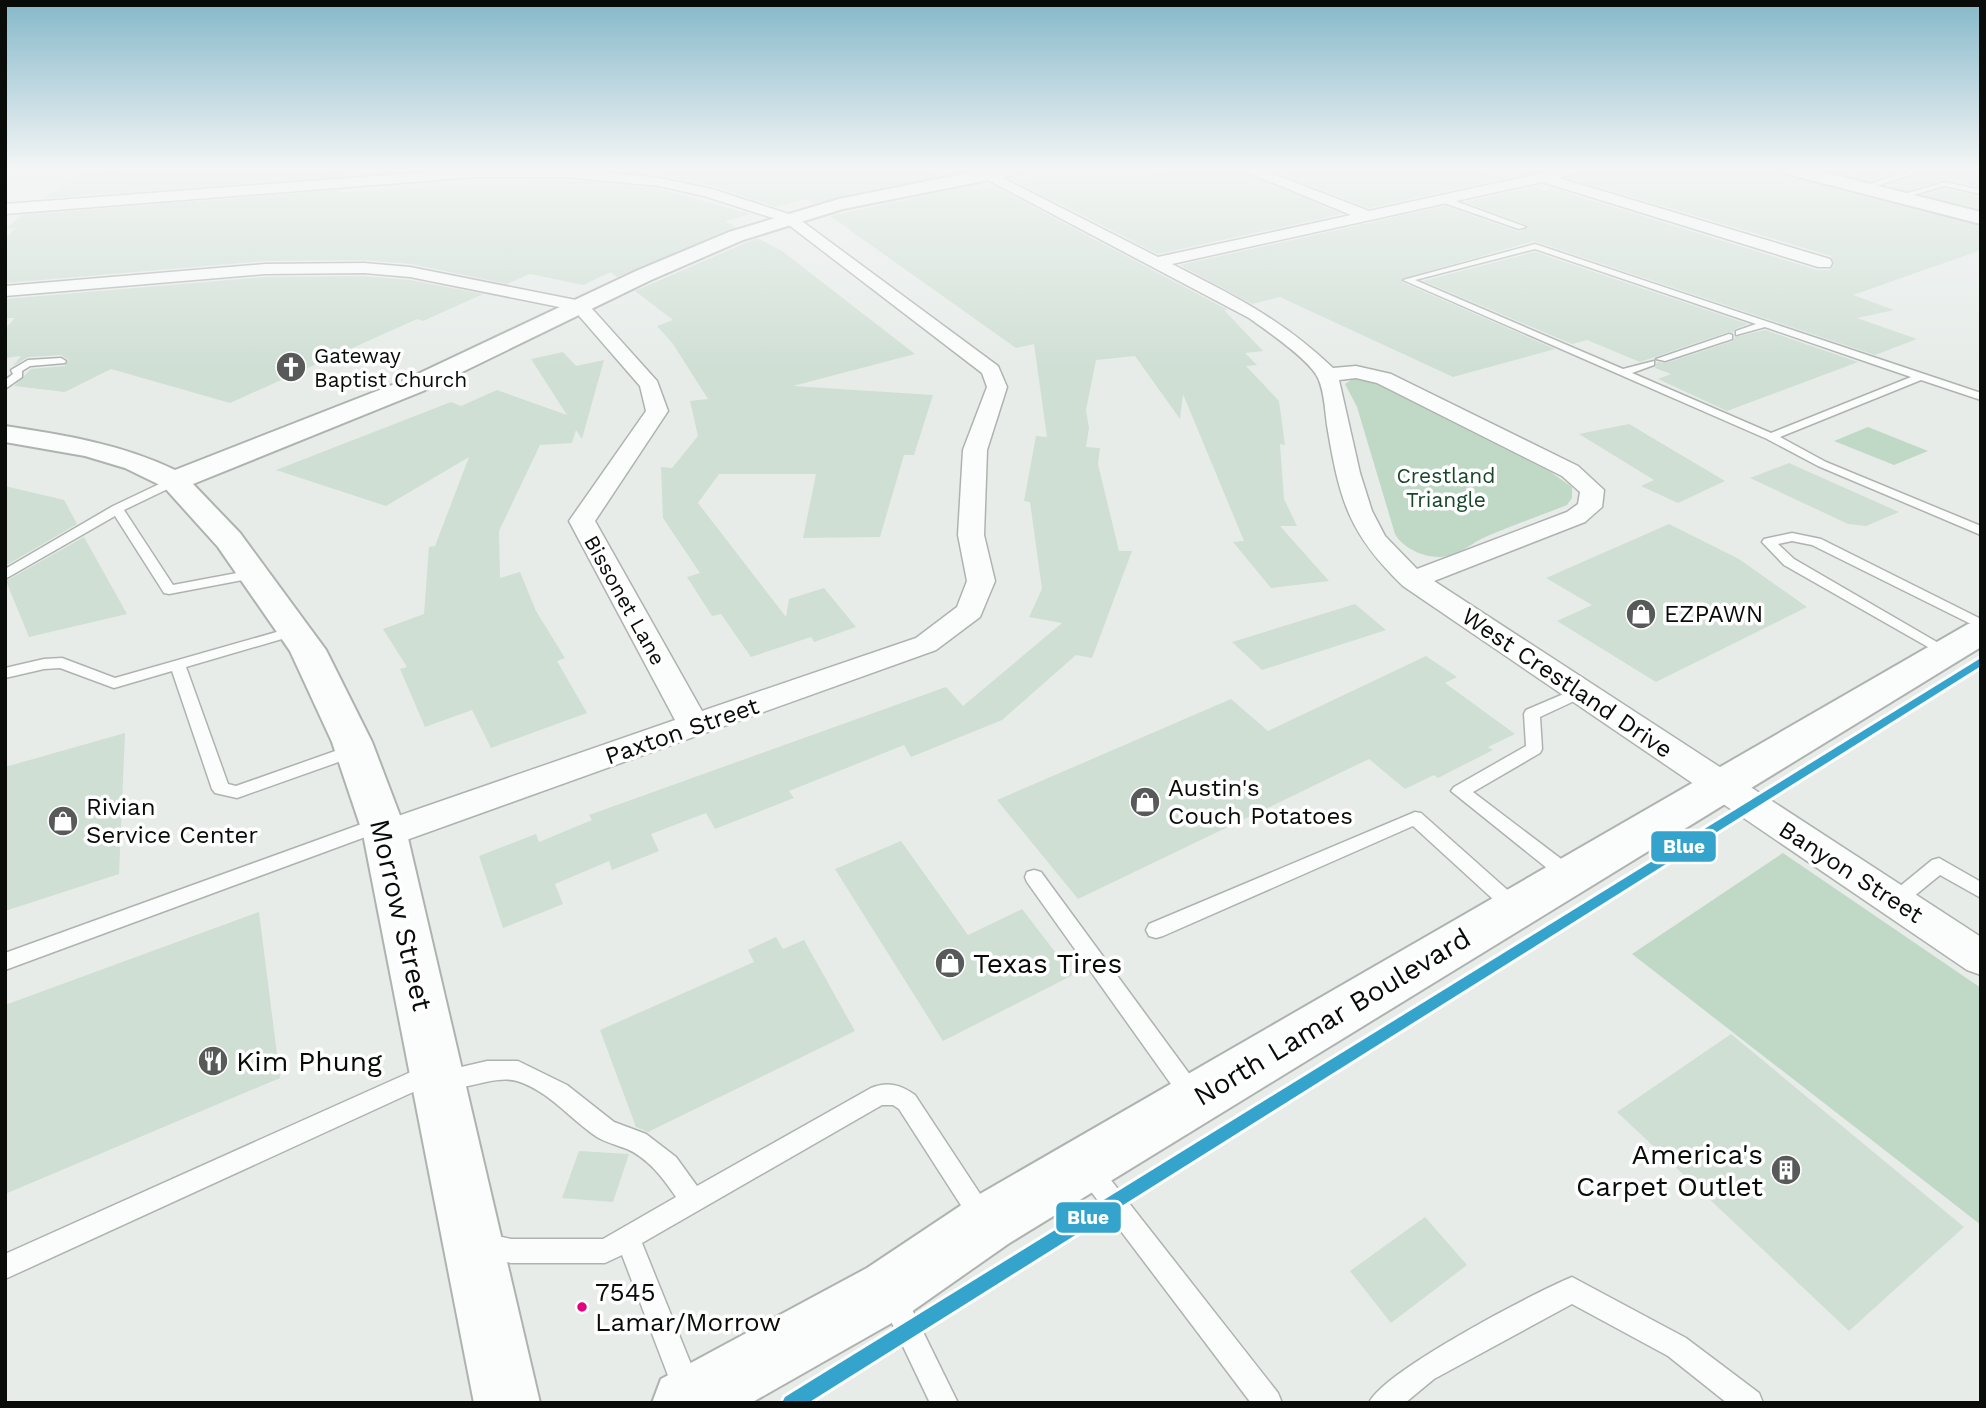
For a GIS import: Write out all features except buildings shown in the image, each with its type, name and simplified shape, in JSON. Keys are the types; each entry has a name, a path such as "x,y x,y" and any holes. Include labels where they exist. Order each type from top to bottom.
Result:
{"street":[{"path":"174,481 299,432 490,351 685,256 743,236"},
{"name":"Paxton Street","path":"383,829 695,727 926,644 970,611 981,581 971,536 975,450 997,387 991,370 812,236"},
{"path":"1105,236 1256,314 1295,342 1328,375 1356,372 1384,378 1570,471 1592,490 1590,507 1576,517 1413,580"},
{"path":"1157,262 1278,236"},
{"path":"1734,236 1824,263"},
{"path":"5,291 265,269 364,268 410,272 580,306"},
{"name":"Bissonet Lane","path":"580,306 650,386 657,411 582,521 695,727"},
{"name":"West Crestland Drive","path":"1328,375 1362,515 1382,549 1413,580 1722,787"},
{"name":"Morrow Street","path":"5,434 89,448 135,461 174,481 229,540 308,650 355,750 383,829 507,1403"},
{"name":"North Lamar Boulevard","path":"688,1401 889,1290 987,1223 1970,637"},
{"name":"Banyon Street","path":"1722,787 1981,958"}],"lane":[{"path":"1981,397 1535,246 1407,279 1771,437 1822,464 1981,531"},
{"path":"1661,359 1764,324"},
{"path":"5,386 18,375 16,370 28,363 61,361"},
{"path":"1623,373 1650,363"},
{"path":"1771,437 1920,377"},
{"path":"5,575 117,509 174,481"},
{"path":"117,509 169,590 253,574"},
{"path":"1792,537 1816,542 1970,637 1789,562 1769,541 1792,537"},
{"path":"5,673 44,664 62,663 114,683 294,631"},
{"path":"178,666 221,789 237,792 355,750"},
{"path":"1570,876 1460,791 1534,750 1532,714 1580,692"},
{"path":"1156,930 1415,818 1516,908"},
{"path":"5,962 383,829"},
{"path":"1895,901 1939,864 1981,891"},
{"path":"1034,877 1195,1099"},
{"path":"5,1267 437,1076 487,1070 518,1071 559,1091 606,1130 638,1142 668,1165 692,1200"},
{"path":"474,1243 511,1251 605,1251 848,1111 879,1095 897,1094 907,1102 987,1223"},
{"path":"1085,1164 1268,1403"},
{"path":"628,1238 688,1401"},
{"path":"889,1290 944,1403"},
{"path":"1383,1403 1424,1370 1572,1290 1677,1347 1749,1403"}],"green space":[{"name":"Crestland Triangle","path":"1354,378 1373,380 1549,471 1572,487 1572,498 1567,505 1492,534 1451,555 1425,555 1411,549 1395,534 1357,407 1345,384"},
{"path":"1868,427 1928,451 1894,465 1834,441"},
{"path":"1783,853 1981,988 1981,1225 1632,954"}],"transit line":[{"name":"Blue","path":"791,1403 1981,661"}],"place":[{"name":"Gateway Baptist Church","path":"291,367"},
{"name":"EZPAWN","path":"1641,614"},
{"name":"Austin's Couch Potatoes","path":"1145,802"},
{"name":"Rivian Service Center","path":"63,821"},
{"name":"Texas Tires","path":"950,963"},
{"name":"Kim Phung","path":"213,1061"},
{"name":"America's Carpet Outlet","path":"1786,1170"},
{"name":"7545 Lamar/Morrow","path":"582,1307"}]}
